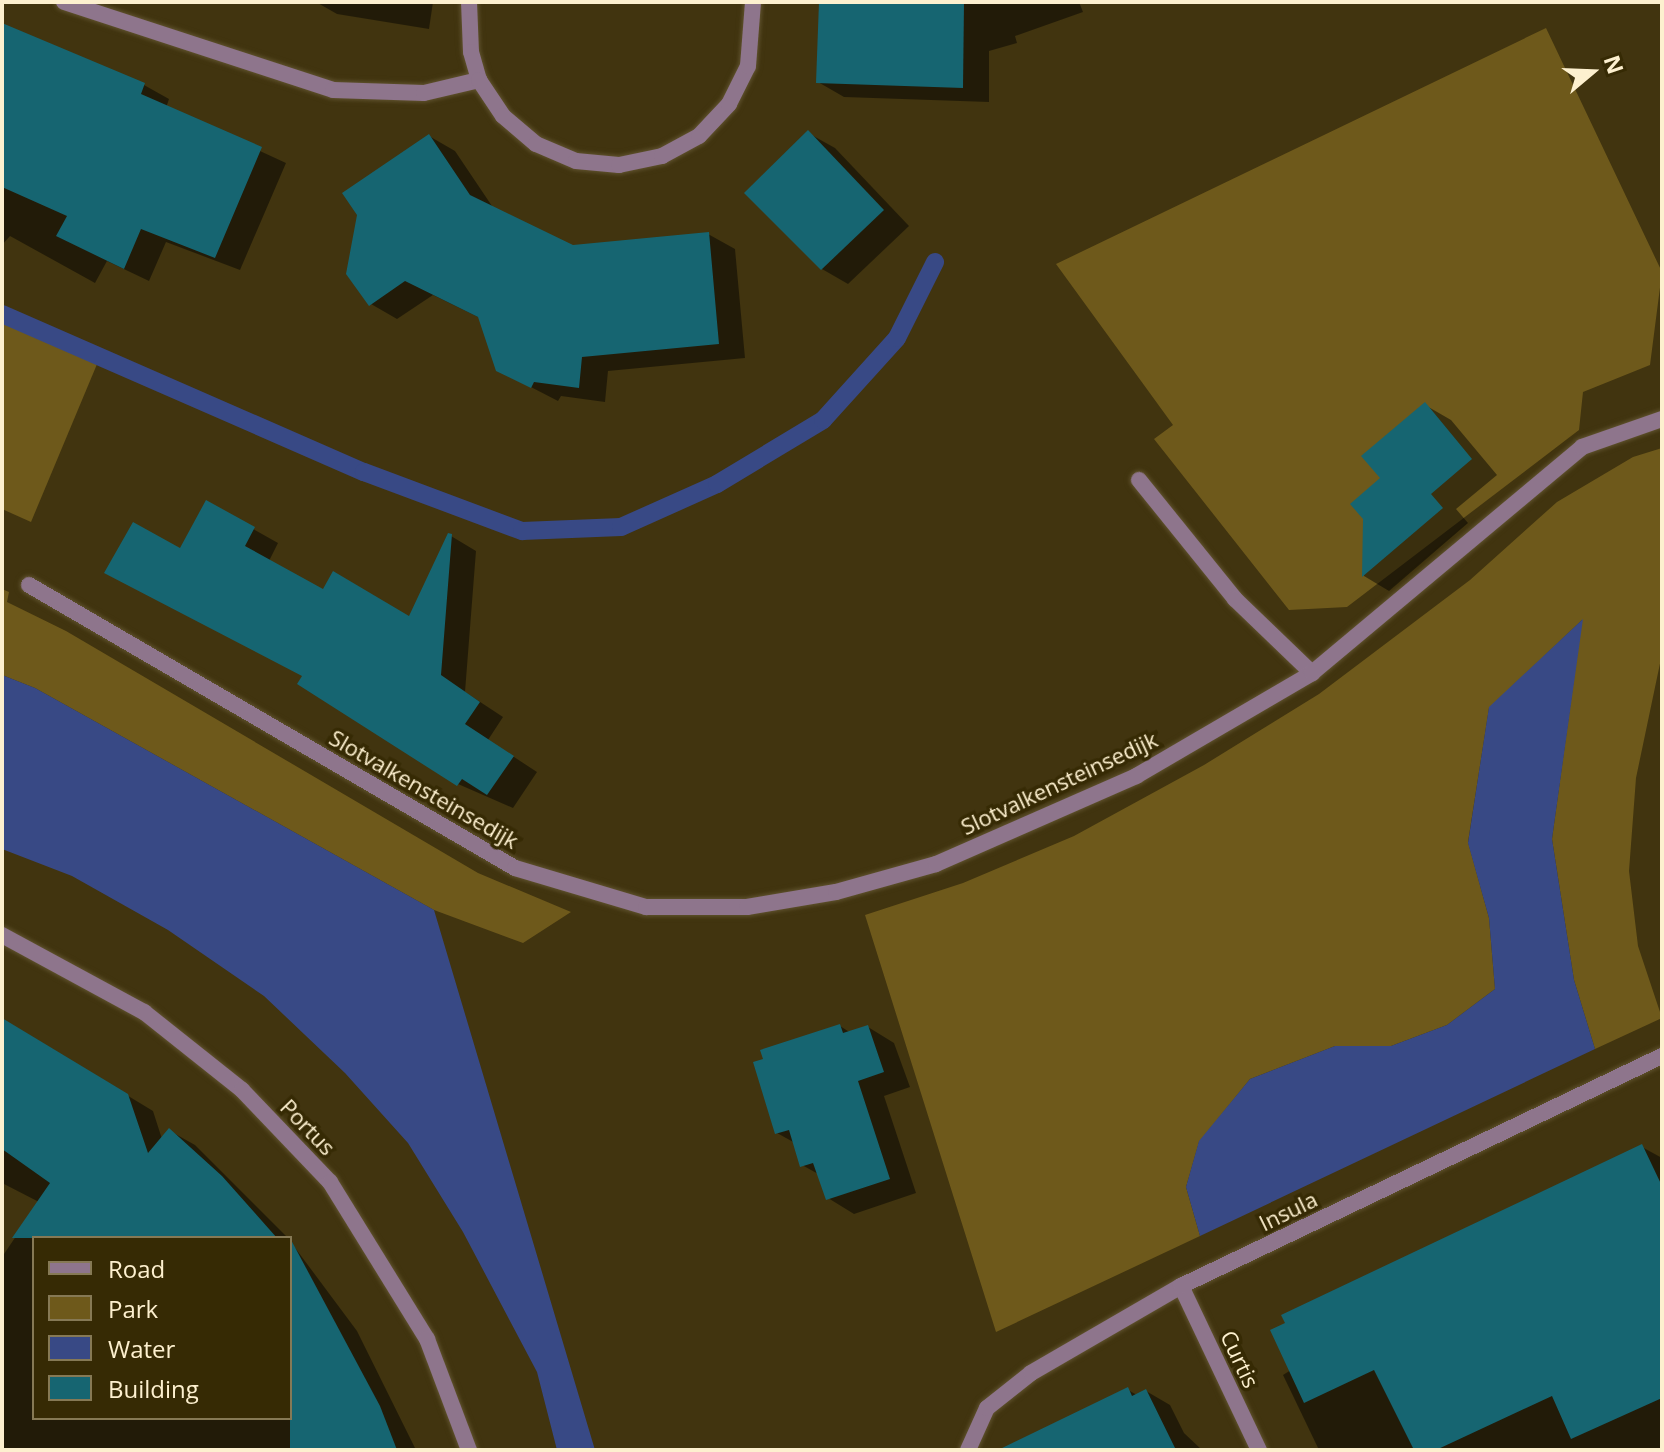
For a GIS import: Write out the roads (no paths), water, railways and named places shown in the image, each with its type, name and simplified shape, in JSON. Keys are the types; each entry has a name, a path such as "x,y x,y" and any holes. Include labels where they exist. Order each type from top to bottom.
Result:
{"street":[{"path":"64,2 333,90 424,93 479,80"},
{"path":"469,2 471,52 479,80 503,116 536,144 576,161 619,165 662,156 699,136 729,104 748,66 753,2"},
{"name":"Slotvalkensteinsedijk","path":"29,585 515,868 646,907 747,907 836,892 936,864 1136,776 1312,673 1582,447 1662,419"},
{"path":"1139,480 1235,599 1312,673"},
{"name":"Portus","path":"2,935 144,1012 242,1090 330,1182 427,1339 469,1450"},
{"name":"Insula","path":"968,1450 987,1408 1031,1373 1181,1286 1662,1056"},
{"name":"Curtis","path":"1181,1286 1259,1450"}],"water":[{"path":"1583,619 1552,839 1574,980 1595,1049 1200,1236 1186,1187 1199,1141 1250,1079 1335,1046 1391,1046 1447,1025 1495,989 1489,918 1468,843 1489,707"},
{"path":"2,675 35,688 434,910 595,1450 557,1450 537,1372 463,1232 408,1143 345,1073 264,996 168,930 72,876 2,849"}],"waterway":[{"path":"2,314 364,472 522,531 621,527 717,484 823,420 897,338 935,262"}]}
